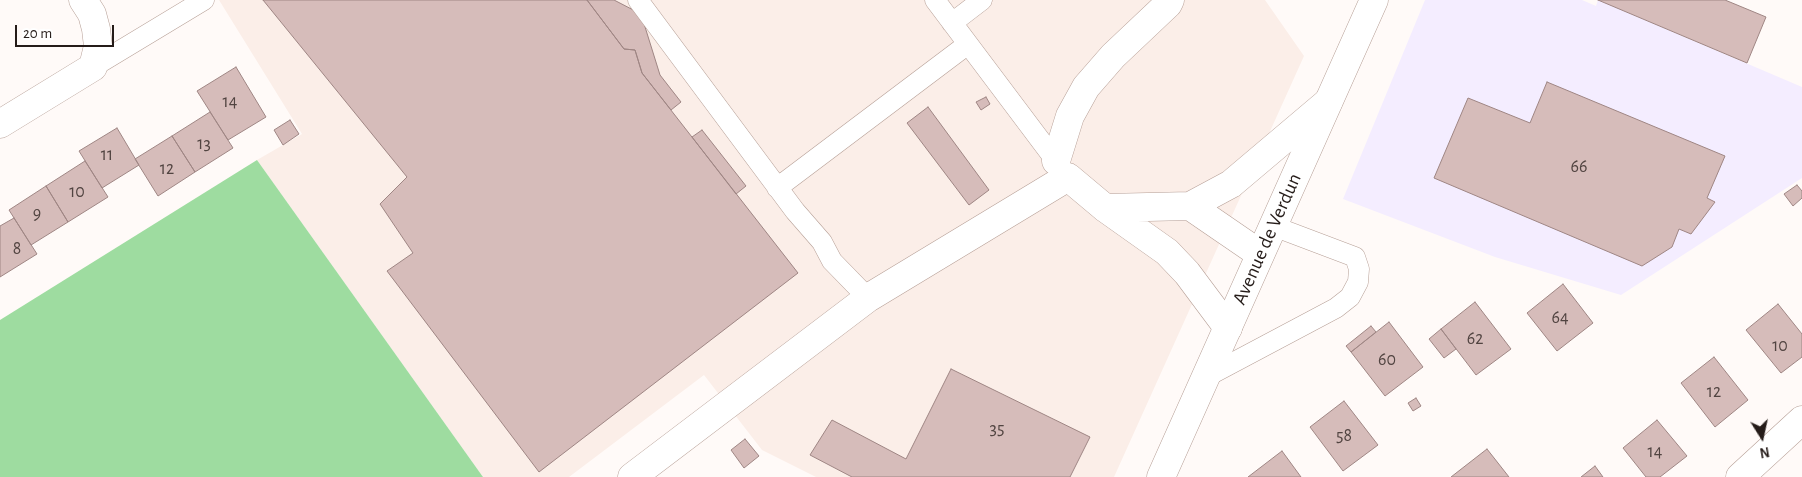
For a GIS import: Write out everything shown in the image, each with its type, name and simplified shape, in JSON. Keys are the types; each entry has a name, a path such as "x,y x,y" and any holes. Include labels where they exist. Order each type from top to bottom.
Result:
{"street":[{"path":"0,124 93,67 98,46 96,29 92,14 83,0"},
{"path":"632,477 868,298 1062,169 1070,116 1086,88 1113,56 1170,0"},
{"name":"Avenue de Verdun","path":"1161,477 1374,0"},
{"path":"1105,208 1190,206 1236,180 1328,102"},
{"path":"1062,169 1105,208 1167,252 1187,273 1228,328"},
{"path":"1190,206 1260,254"},
{"path":"1740,477 1802,420"}],"lane":[{"path":"93,67 204,0"},
{"path":"638,0 777,188 822,242 832,262 868,298"},
{"path":"934,0 1062,169"},
{"path":"952,23 982,0"},
{"path":"777,188 968,44"},
{"path":"1206,377 1336,308 1350,297 1358,282 1359,269 1355,257 1273,226"}],"shaded area":[{"path":"219,0 1265,0 1304,56 1114,477 816,477 762,450 704,375 569,477 483,477 257,160 302,134"},
{"path":"1425,0 1582,0 1596,6 1598,0 1802,87 1802,178 1621,295 1495,257 1343,199"}],"green space":[{"path":"257,160 483,477 0,477 0,320"}],"building":[{"path":"263,0 587,0 624,49 635,50 642,73 798,273 539,472 387,271 413,253 380,204 407,177"},
{"path":"587,0 614,0 641,14 660,75 681,102 671,110 642,73 635,50 624,49"},
{"path":"1598,0 1725,0 1766,17 1747,63"},
{"path":"236,67 266,117 228,140 197,91"},
{"path":"1547,82 1725,156 1707,198 1715,202 1691,234 1679,229 1672,247 1642,266 1434,178 1468,98 1530,123"},
{"path":"986,97 990,104 981,110 976,102"},
{"path":"928,107 989,190 969,205 907,123"},
{"path":"210,112 233,148 195,172 172,136"},
{"path":"290,120 299,134 283,145 274,130"},
{"path":"117,128 139,165 102,188 79,151"},
{"path":"702,130 746,186 736,194 692,137"},
{"path":"172,136 195,172 158,196 135,159"},
{"path":"85,161 108,197 68,222 46,186"},
{"path":"1797,185 1802,191 1802,198 1793,206 1784,194"},
{"path":"46,186 68,222 31,245 9,210"},
{"path":"14,218 37,254 0,277 0,226"},
{"path":"1563,284 1593,323 1557,351 1527,313"},
{"path":"1475,302 1511,349 1476,375 1441,329"},
{"path":"1778,304 1802,334 1802,357 1781,373 1746,330"},
{"path":"1389,322 1423,367 1385,396 1351,352"},
{"path":"1371,326 1376,332 1351,352 1346,346"},
{"path":"1441,329 1456,349 1444,358 1429,339"},
{"path":"1714,357 1748,400 1715,427 1681,383"},
{"path":"951,369 1090,437 1070,477 852,477 810,455 832,420 906,459"},
{"path":"1416,398 1421,406 1413,411 1408,403"},
{"path":"1344,401 1378,445 1343,471 1310,427"},
{"path":"1657,420 1687,456 1660,477 1646,477 1623,448"},
{"path":"745,439 759,456 744,468 731,450"},
{"path":"1487,449 1509,477 1451,477"},
{"path":"1282,451 1301,477 1248,477"},
{"path":"1595,466 1603,477 1581,477"}]}
